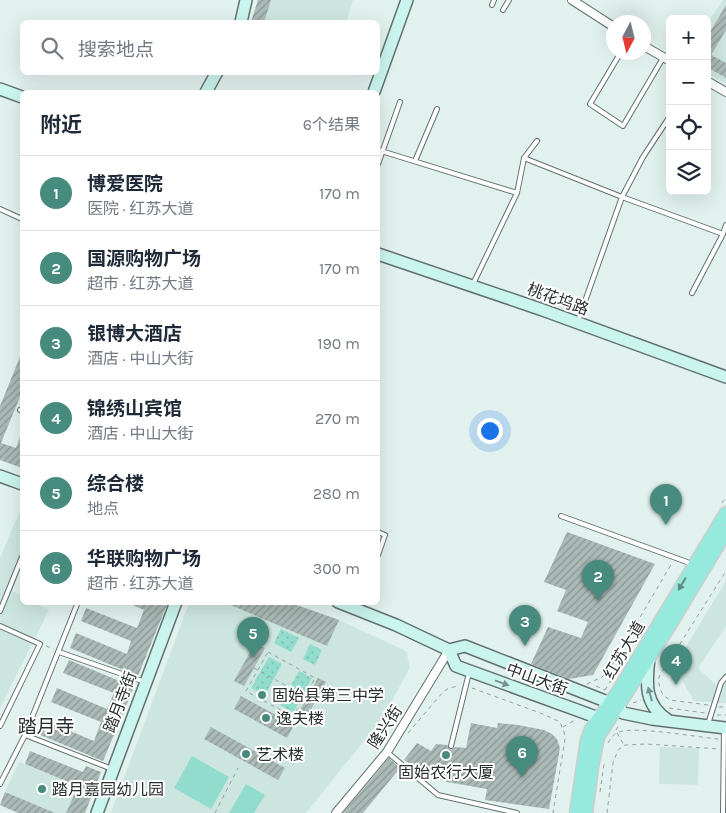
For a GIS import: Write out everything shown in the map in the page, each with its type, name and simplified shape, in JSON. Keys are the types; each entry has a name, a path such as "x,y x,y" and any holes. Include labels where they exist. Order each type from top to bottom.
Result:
{"main road":[{"name":"红苏大道","path":"586,813 598,737 610,726 617,708 726,513"},
{"name":"红苏大道","path":"617,708 726,532"},
{"name":"红苏大道","path":"576,813 587,740 592,728 610,726"}],"street":[{"path":"241,20 246,0"},
{"path":"375,90 407,0"},
{"path":"572,0 606,21"},
{"path":"651,50 666,60"},
{"path":"207,90 215,75"},
{"path":"711,83 726,92"},
{"path":"0,89 20,96"},
{"name":"桃花坞路","path":"380,255 472,285 726,377"},
{"path":"0,476 20,483"},
{"name":"踏月寺街","path":"97,813 175,605"},
{"name":"中山大街","path":"354,606 449,650 465,646 617,708 671,722 707,726 724,732"},
{"name":"中山大街","path":"449,650 456,666 610,726"},
{"name":"隆兴街","path":"336,813 387,752 449,650"},
{"path":"650,657 648,688 659,714 671,722"}],"lane":[{"path":"503,10 509,0"},
{"path":"616,60 590,104 623,126 666,60"},
{"path":"380,159 400,102"},
{"path":"415,161 437,109"},
{"path":"577,323 622,197 643,157 666,122"},
{"path":"472,285 516,194 524,158 537,142"},
{"path":"380,151 516,194"},
{"path":"524,158 723,234"},
{"path":"0,209 20,218"},
{"path":"692,293 726,225"},
{"path":"561,516 687,562"},
{"path":"380,533 385,535 380,550"},
{"path":"0,611 20,562"},
{"path":"0,784 25,735 77,605"},
{"path":"0,626 40,644 0,726"},
{"path":"59,652 145,682"},
{"path":"451,746 470,671"},
{"path":"707,726 721,682 726,677"},
{"path":"723,813 724,732"},
{"path":"25,735 112,769"},
{"path":"387,752 438,795 517,813"}],"path":[{"path":"586,684 602,677 609,670 675,558"},
{"path":"726,571 659,677 659,688 665,697 670,700 726,708"},
{"path":"40,644 59,652"},
{"path":"268,652 315,678 293,717 246,691 258,670 268,652"},
{"path":"254,668 306,696"},
{"path":"595,681 596,685"},
{"path":"408,734 443,692 450,688 466,686 560,722 563,727 564,748 553,813"},
{"path":"654,706 726,715"},
{"path":"563,727 578,718"},
{"path":"610,726 625,730 724,732"},
{"path":"610,726 625,745"},
{"path":"606,748 612,736 610,726"},
{"path":"607,813 613,763 618,750 625,745 646,744 724,750"},
{"path":"599,794 605,757"},
{"path":"215,813 238,768"}],"shaded area":[{"path":"258,0 353,0 347,20 252,20"},
{"path":"723,0 726,0 726,84 711,75 711,17"},
{"path":"20,511 20,571 12,591 20,595 20,605 39,605 49,610 0,708 0,558"},
{"path":"726,581 726,626 698,668 717,686 726,684 726,703 694,701 674,666"},
{"path":"188,605 294,605 339,620 406,651 410,667 384,716 306,813 111,813"},
{"path":"660,747 699,748 698,785 659,784"},
{"name":"踏月嘉园幼儿园","path":"19,762 78,786 66,813 55,813 5,792"}],"green space":[{"path":"281,629 299,638 291,652 274,643"},
{"path":"310,644 322,650 315,665 303,659"},
{"path":"269,657 282,664 265,695 251,688"},
{"path":"299,671 312,678 293,713 280,705"},
{"path":"192,756 229,777 211,809 174,788"},
{"path":"246,784 265,795 254,813 229,813"}],"building":[{"path":"258,0 271,0 265,20 252,20"},
{"path":"726,5 726,30 711,55 711,30"},
{"path":"711,55 726,63 726,78 711,69"},
{"path":"20,357 20,397 1,443 16,448 20,437 20,467 0,460 0,406"},
{"path":"567,532 655,564 593,675 569,679 531,664 548,627 581,638 588,622 557,611 566,590 544,582"},
{"path":"133,605 167,605 138,676 70,648 76,633 127,654 131,641 81,621 86,608 137,628 144,610"},
{"path":"231,605 296,605 339,620 327,646"},
{"path":"255,643 265,648 244,686 234,681"},
{"path":"69,660 134,687 103,761 38,734 44,720 94,741 101,722 51,702 57,688 107,709 114,693 63,673"},
{"path":"318,678 326,682 305,720 297,715"},
{"name":"逸夫楼","path":"241,696 294,725 287,738 234,709"},
{"path":"471,723 497,728 498,723 518,725 544,730 557,739 560,748 549,809 485,800 487,789 447,782 429,775 404,760 417,743 431,751 436,744 447,745 451,750 455,747 466,748"},
{"name":"艺术楼","path":"211,727 285,768 278,780 204,739"},
{"path":"30,751 83,772 86,766 101,772 85,813 66,813 78,786 25,764"},
{"path":"389,758 400,768 363,813 343,813"},
{"path":"5,792 55,813 18,813 0,805"}],"place":[{"name":"博爱医院","path":"666,525"},
{"name":"国源购物广场","path":"598,601"},
{"name":"银博大酒店","path":"525,646"},
{"name":"综合楼","path":"253,658"},
{"name":"锦绣山宾馆","path":"676,685"},
{"name":"固始县第三中学","path":"262,695"},
{"name":"逸夫楼","path":"266,718"},
{"name":"艺术楼","path":"246,754"},
{"name":"固始农行大厦","path":"446,755"},
{"name":"华联购物广场","path":"522,777"},
{"name":"踏月嘉园幼儿园","path":"42,789"}],"district":[{"name":"踏月寺","path":"46,727"}]}
